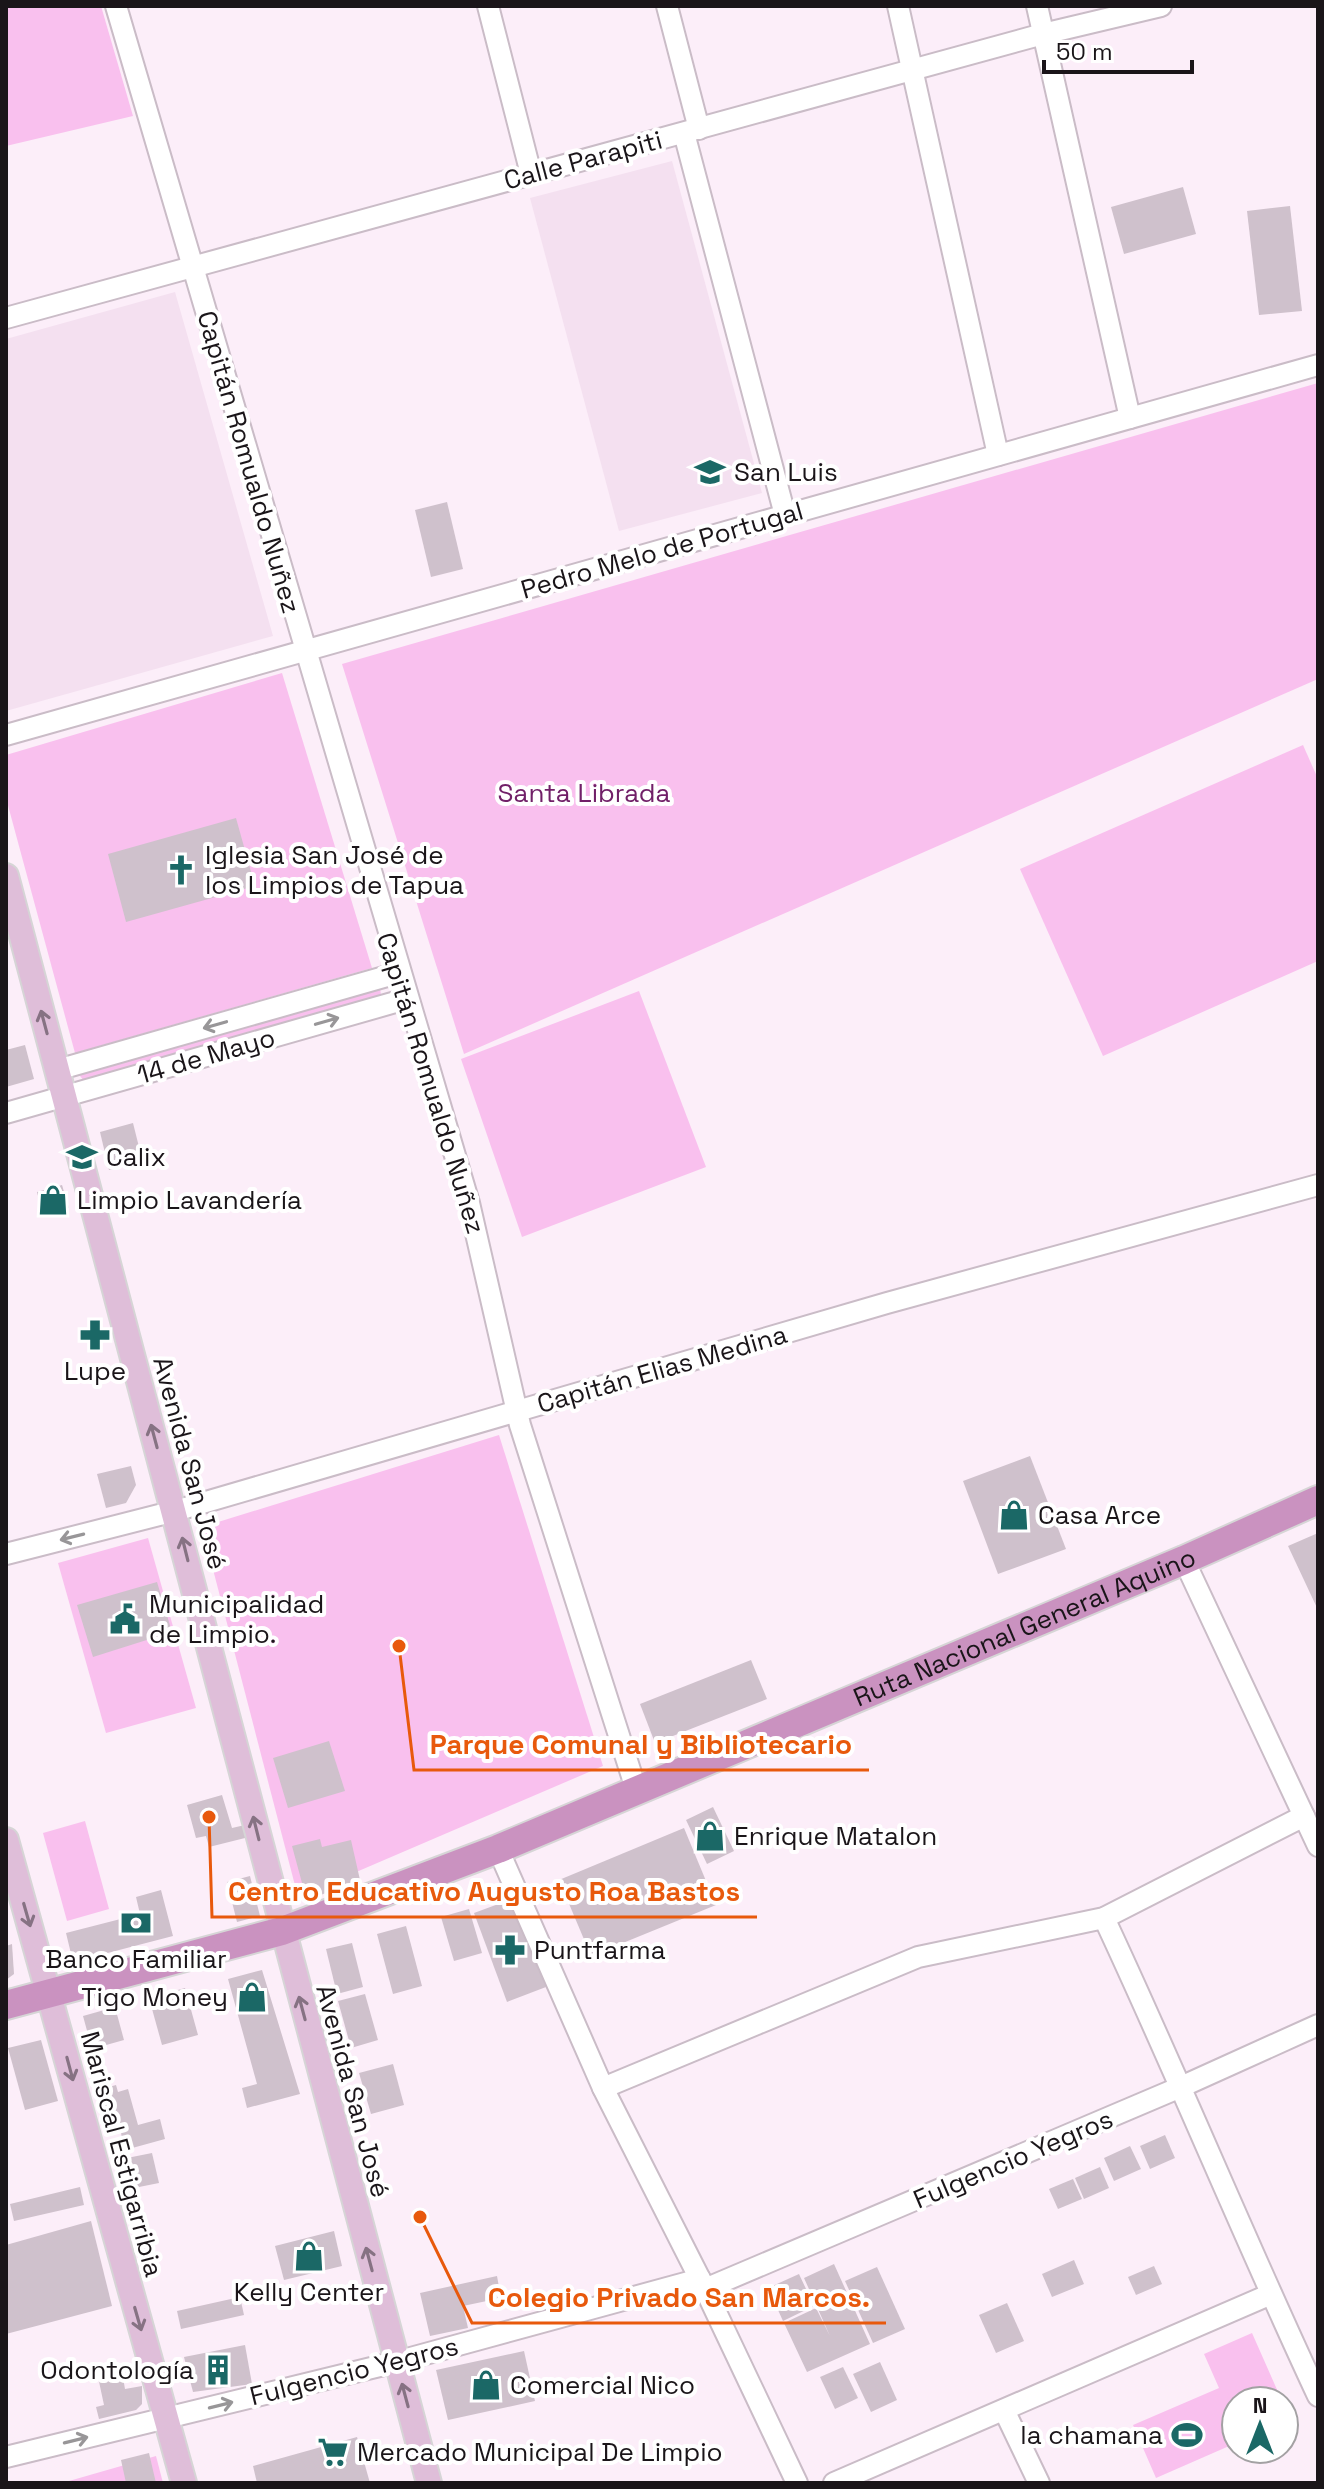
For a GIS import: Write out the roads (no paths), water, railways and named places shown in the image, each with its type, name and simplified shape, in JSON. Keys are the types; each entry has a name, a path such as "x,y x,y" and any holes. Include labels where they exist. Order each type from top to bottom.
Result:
{"highway":[{"name":"Ruta Nacional General Aquino","path":"6,2005 282,1931 498,1849 1184,1560 1318,1500"}],"main road":[{"name":"Avenida San José","path":"6,876 429,2483"},
{"name":"Mariscal Estigarribia","path":"6,1840 184,2483"}],"street":[{"name":"Capitán Romualdo Nuñez","path":"116,6 398,973 469,1203 516,1411 637,1792"},
{"path":"488,6 531,174"},
{"path":"667,6 692,131 785,515"},
{"path":"898,6 998,455"},
{"path":"1037,6 1130,418"},
{"name":"Calle Parapiti","path":"6,318 1043,34 1161,6"},
{"name":"Pedro Melo de Portugal","path":"6,735 1318,365"},
{"name":"14 de Mayo","path":"57,1070 398,973"},
{"name":"14 de Mayo","path":"6,1113 406,999"},
{"name":"Capitán Elias Medina","path":"6,1554 175,1511 887,1303 1318,1185"},
{"path":"1184,1560 1318,1846"},
{"path":"603,2088 918,1957 1104,1918 1304,1816"},
{"path":"498,1849 603,2088 703,2284 797,2483"},
{"path":"1104,1918 1183,2086 1318,2396"},
{"name":"Fulgencio Yegros","path":"6,2457 703,2284 1183,2086 1318,2025"},
{"path":"834,2483 1271,2294"},
{"path":"1004,2410 1039,2483"}],"place":[{"name":"San Luis","path":"710,472"},
{"name":"Iglesia San José de los Limpios de Tapua","path":"181,870"},
{"name":"Calix","path":"82,1157"},
{"name":"Limpio Lavandería","path":"53,1200"},
{"name":"Lupe","path":"95,1335"},
{"name":"Casa Arce","path":"1014,1515"},
{"name":"Municipalidad de Limpio.","path":"125,1619"},
{"name":"Parque Comunal y Bibliotecario","path":"399,1646"},
{"name":"Centro Educativo Augusto Roa Bastos","path":"209,1817"},
{"name":"Enrique Matalon","path":"710,1836"},
{"name":"Banco Familiar","path":"136,1923"},
{"name":"Puntfarma","path":"510,1950"},
{"name":"Tigo Money","path":"252,1997"},
{"name":"Colegio Privado San Marcos.","path":"420,2217"},
{"name":"Kelly Center","path":"309,2256"},
{"name":"Odontología","path":"218,2370"},
{"name":"Comercial Nico","path":"486,2385"},
{"name":"la chamana","path":"1187,2435"},
{"name":"Mercado Municipal De Limpio","path":"333,2452"}],"park label":[{"name":"Santa Librada","path":"584,793"}]}
